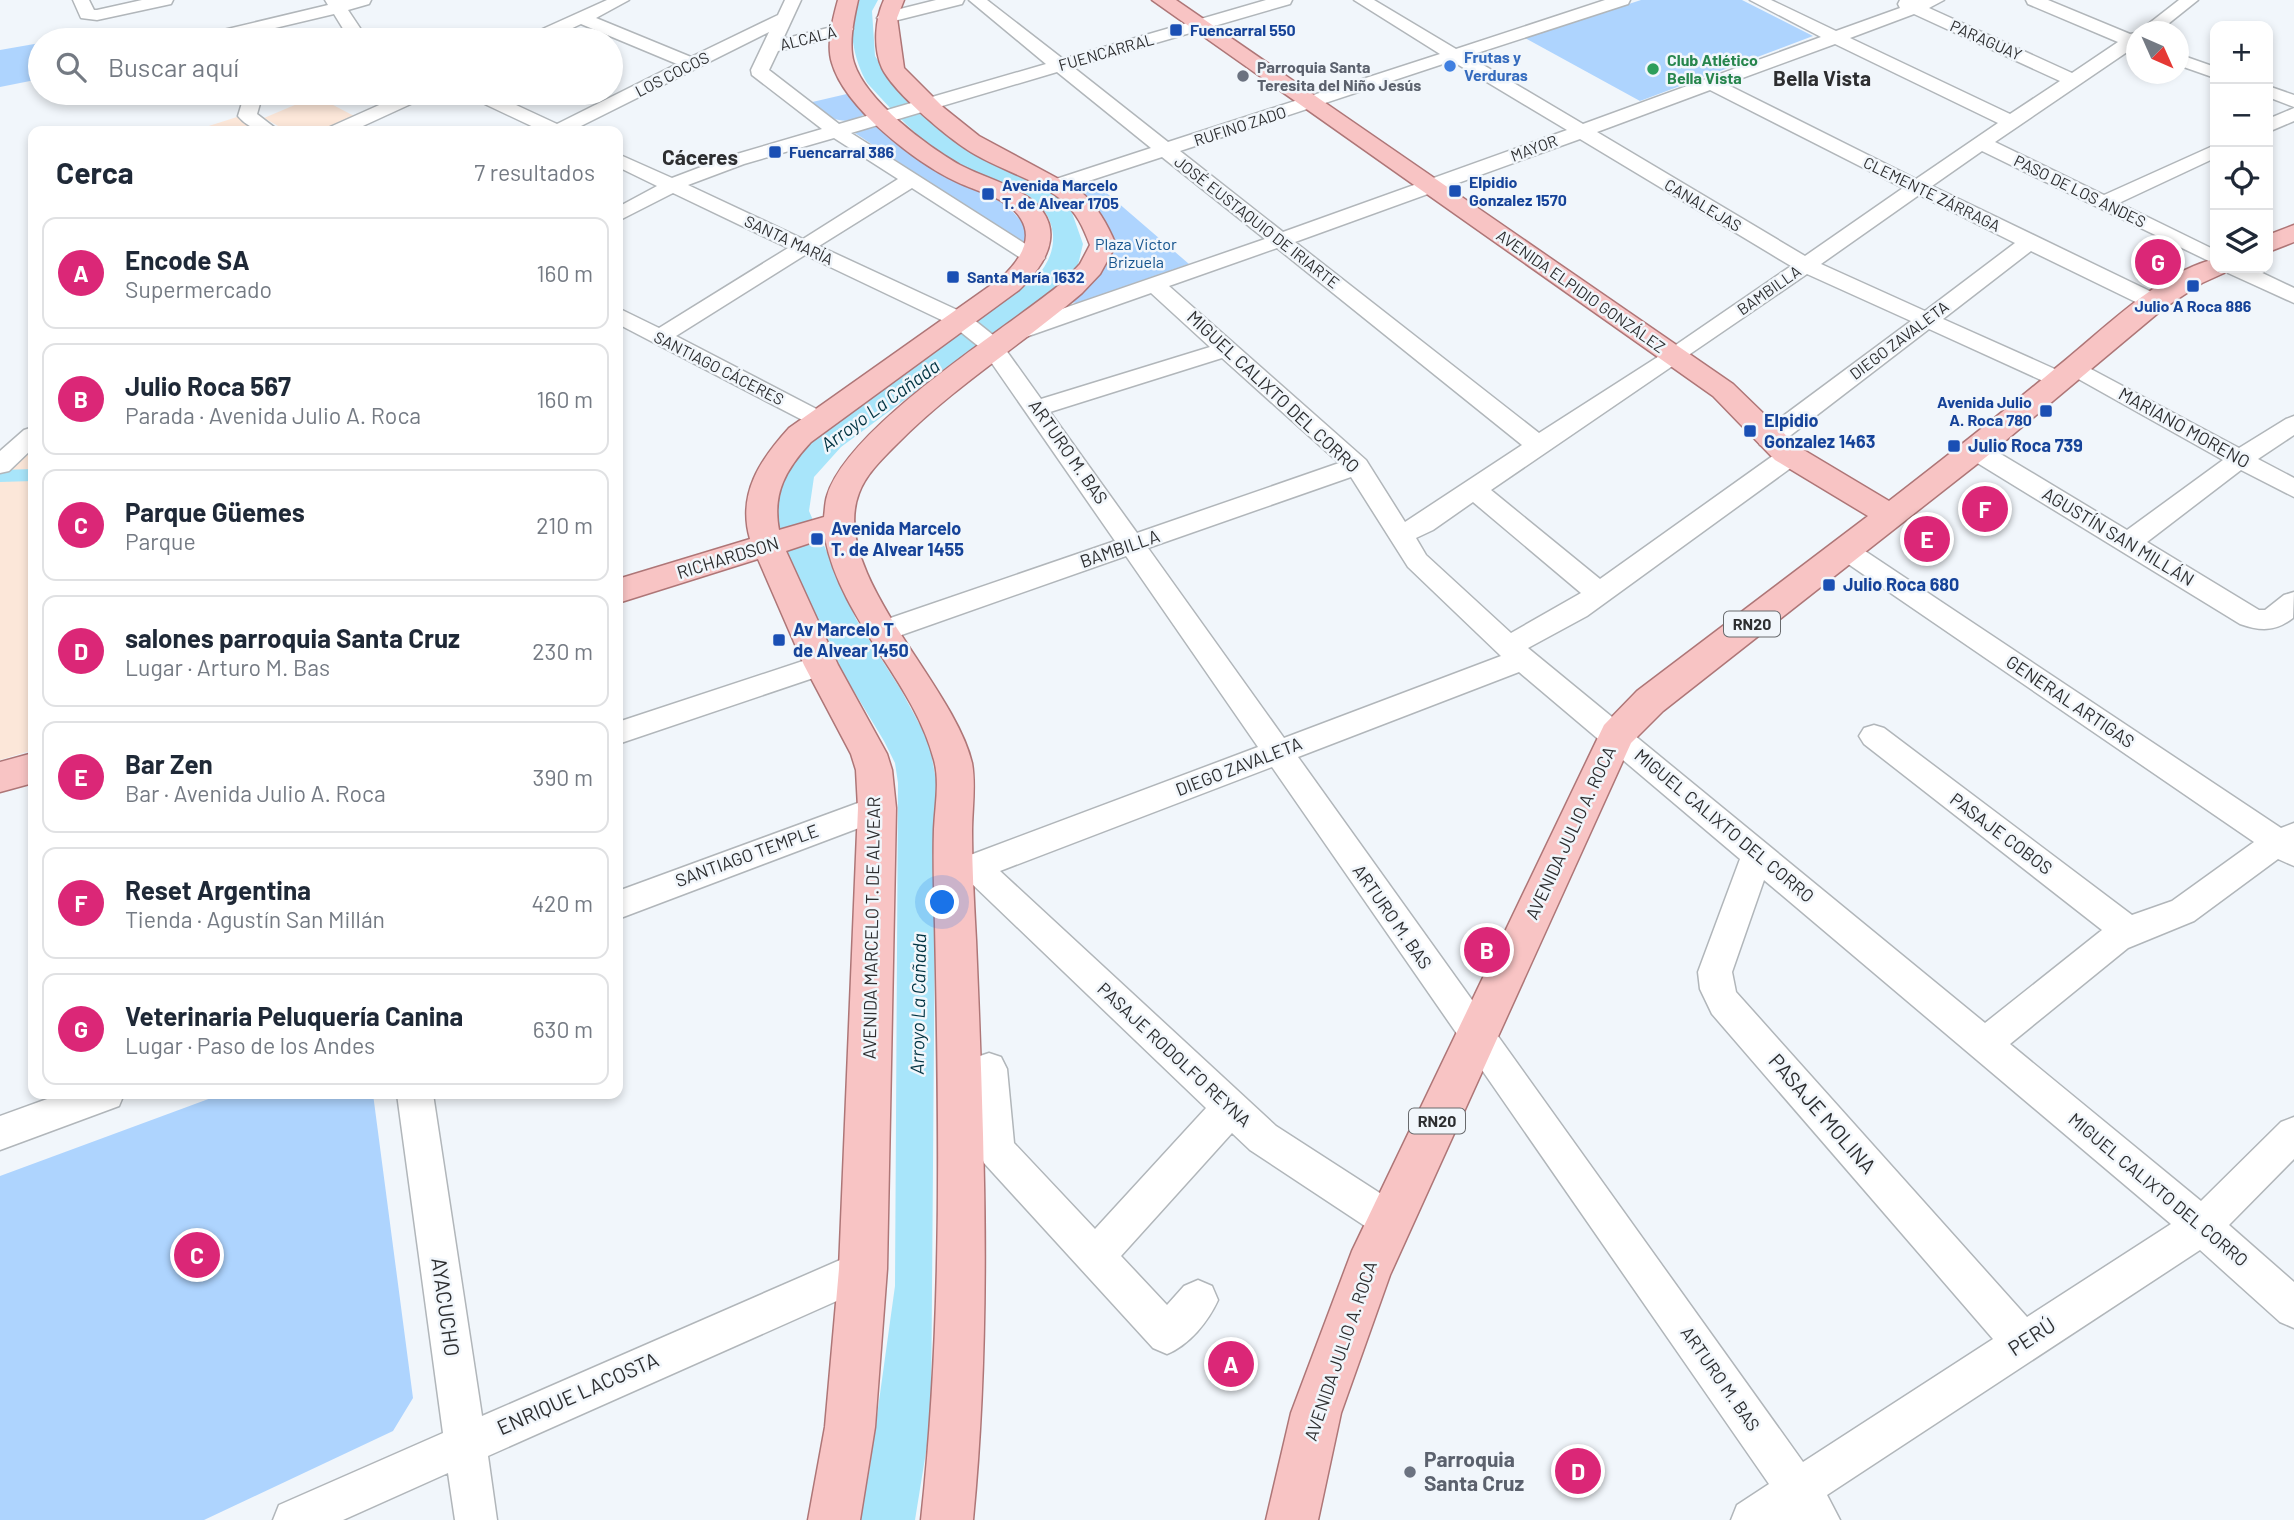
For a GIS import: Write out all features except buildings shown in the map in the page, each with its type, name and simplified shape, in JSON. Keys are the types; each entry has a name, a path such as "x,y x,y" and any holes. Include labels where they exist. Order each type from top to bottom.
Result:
{"main road":[{"path":"848,0 843,64 852,81 886,116 939,163 1006,195 1030,212 1039,229 1038,249 1034,258"},
{"name":"AVENIDA ELPIDIO GONZÁLEZ","path":"1162,0 1723,390 1780,448 1891,516"},
{"name":"AVENIDA MARCELO T. DE ALVEAR","path":"834,1520 850,1427 863,1269 877,808 874,770 869,754 821,665 774,544 760,516 759,500 764,484 784,452 820,420 985,335 1092,269 1103,246 1091,215 1074,196 982,149 925,105 891,63 890,9"},
{"path":"2273,242 2294,233"},
{"name":"AVENIDA MARCELO T. DE ALVEAR","path":"947,1520 952,1483 962,1295 963,1216 964,869 954,762 943,733 883,631 829,526 843,493 867,457 985,335 1017,278 1034,258"},
{"name":"AVENIDA JULIO A. ROCA","path":"1292,1520 1316,1413 1369,1268 1617,735 1650,701 1975,450 2154,302 2210,269"},
{"name":"RICHARDSON","path":"623,589 829,526"},
{"path":"0,778 28,770"}],"street":[{"path":"81,0 86,14 97,15 165,0"},
{"path":"248,28 335,4 363,0"},
{"path":"559,28 621,0"},
{"path":"890,9 956,0"},
{"name":"JOSÉ EUSTAQUIO DE IRIARTE","path":"977,0 1538,445"},
{"name":"FUENCARRAL","path":"925,105 1284,0"},
{"name":"CANALEJAS","path":"1362,0 1805,265 1925,319 2067,374"},
{"path":"1559,0 1583,13"},
{"name":"RUFINO ZADO","path":"1057,185 1622,0"},
{"path":"1758,0 2011,122"},
{"name":"PARAGUAY","path":"1896,0 2075,81"},
{"name":"MAYOR","path":"985,335 1156,286 1936,0"},
{"path":"2034,0 2126,34"},
{"name":"BAMBILLA","path":"2161,21 2190,0"},
{"path":"335,4 351,28"},
{"path":"789,8 760,71 761,75 836,131 1034,258"},
{"name":"LOS COCOS","path":"623,98 692,64 789,8"},
{"path":"581,18 605,28"},
{"name":"ALCALÁ","path":"772,47 844,29"},
{"path":"623,35 692,64"},
{"name":"BAMBILLA","path":"1399,536 1424,524 1538,445 1675,356 2011,122 2126,46"},
{"path":"2189,64 2210,71"},
{"name":"CLEMENTE ZÁRRAGA","path":"1710,83 1917,188 2154,302"},
{"path":"2273,94 2294,101"},
{"path":"250,105 247,117 262,126"},
{"path":"348,126 394,105"},
{"path":"501,105 546,126"},
{"name":"LOS COCOS","path":"567,126 609,105"},
{"path":"623,212 672,185 727,163 925,105"},
{"path":"2273,124 2294,114"},
{"name":"PASO DE LOS ANDES","path":"1982,143 2210,256"},
{"path":"2103,203 2210,153"},
{"name":"SANTA MARÍA","path":"623,162 985,335"},
{"path":"660,337 911,180"},
{"name":"DIEGO ZAVALETA","path":"964,869 1276,753 1516,653 1599,593 1780,448 1925,319 2030,242"},
{"path":"2246,273 2294,296"},
{"name":"MIGUEL CALIXTO DEL CORRO","path":"1156,286 1357,466 1417,561 1516,653 1986,1044 2202,1226 2294,1308"},
{"name":"SANTIAGO CÁCERES","path":"623,318 820,420"},
{"name":"ARTURO M. BAS","path":"985,335 1276,753 1809,1505"},
{"path":"1037,408 1227,349"},
{"name":"MARIANO MORENO","path":"2067,374 2240,459 2294,489"},
{"path":"2128,543 2240,459 2294,424"},
{"path":"0,465 28,440"},
{"name":"AGUSTÍN SAN MILLÁN","path":"1975,450 2263,622 2271,620 2294,602"},
{"name":"BAMBILLA","path":"883,631 1357,466"},
{"path":"1475,490 1599,593"},
{"name":"GENERAL ARTIGAS","path":"1847,551 2290,844"},
{"path":"623,731 821,665"},
{"name":"PASAJE COBOS","path":"1874,736 2128,931"},
{"name":"SANTIAGO TEMPLE","path":"623,903 877,808"},
{"path":"1986,1044 2128,931 2183,911 2267,850 2290,844"},
{"name":"PASAJE MOLINA","path":"1757,856 1715,972 1717,989 1724,1003 2023,1343"},
{"name":"PASAJE RODOLFO REYNA","path":"964,869 1230,1108 1292,1159 1390,1222"},
{"path":"989,1069 997,1151 1167,1334 1198,1300"},
{"path":"0,1133 92,1099"},
{"name":"AYACUCHO","path":"416,1099 476,1520"},
{"path":"1094,1257 1230,1108"},
{"name":"PERÚ","path":"1752,1520 1809,1505 2023,1343 2202,1226 2294,1134"},
{"name":"ENRIQUE LACOSTA","path":"294,1520 863,1269"}],"shaded area":[{"path":"295,105 333,105 356,117 335,126 278,126 264,118"},
{"path":"237,117 250,126 209,126"},
{"path":"28,447 28,752 0,760 0,475 2,469"}],"green space":[{"name":"Club Atlético Bella Vista","path":"1641,0 1742,0 1813,36 1640,101 1525,38"},
{"path":"28,45 28,81 0,87 0,50"},
{"path":"851,93 866,113 850,120 829,117 808,103"},
{"path":"876,124 942,174 1007,205 1027,228 1027,248 855,133 855,130"},
{"name":"Plaza Victor Brizuela","path":"1085,182 1102,189 1189,264 1077,303 1068,302 1108,248 1071,187"},
{"path":"208,1099 374,1099 413,1398 393,1431 204,1520 0,1520 0,1176"}],"water":[{"name":"Arroyo La Cañada","path":"857,0 878,0 872,11 875,56 896,87 969,151 1057,194 1070,207 1083,244 1078,265 1061,284 841,447 814,477 809,511 856,619 901,690 929,742 936,780 931,1421 915,1520 859,1520 869,1473 895,1286 898,783 895,763 884,741 820,635 771,519 780,480 804,447 1036,278 1049,258 1053,235 1049,219 1040,206 1012,187 964,168 939,153 907,125 868,84 859,66 853,43 852,19"}],"waterway":[{"path":"0,476 28,475"}],"place":[{"name":"Fuencarral 550","path":"1176,30"},
{"name":"Frutas y Verduras","path":"1450,66"},
{"name":"Club Atlético Bella Vista","path":"1653,69"},
{"name":"Parroquia Santa Teresita del Niño Jesús","path":"1243,76"},
{"name":"Fuencarral 386","path":"775,152"},
{"name":"Elpidio Gonzalez 1570","path":"1455,191"},
{"name":"Avenida Marcelo T. de Alvear 1705","path":"988,194"},
{"name":"Veterinaria Peluquería Canina","path":"2158,262"},
{"name":"Santa María 1632","path":"953,277"},
{"name":"Julio A Roca 886","path":"2193,286"},
{"name":"Avenida Julio A. Roca 780","path":"2046,411"},
{"name":"Elpidio Gonzalez 1463","path":"1750,431"},
{"name":"Julio Roca 739","path":"1954,446"},
{"name":"Reset Argentina","path":"1985,509"},
{"name":"Avenida Marcelo T. de Alvear 1455","path":"817,539"},
{"name":"Bar Zen","path":"1927,539"},
{"name":"Julio Roca 680","path":"1829,585"},
{"name":"Av Marcelo T de Alvear 1450","path":"779,640"},
{"name":"Julio Roca 567","path":"1487,950"},
{"name":"Parque Güemes","path":"197,1255"},
{"name":"Encode SA","path":"1231,1364"},
{"name":"salones parroquia Santa Cruz","path":"1578,1471"},
{"name":"Parroquia Santa Cruz","path":"1410,1472"}],"district":[{"name":"Bella Vista","path":"1822,79"},
{"name":"Cáceres","path":"700,158"}]}
